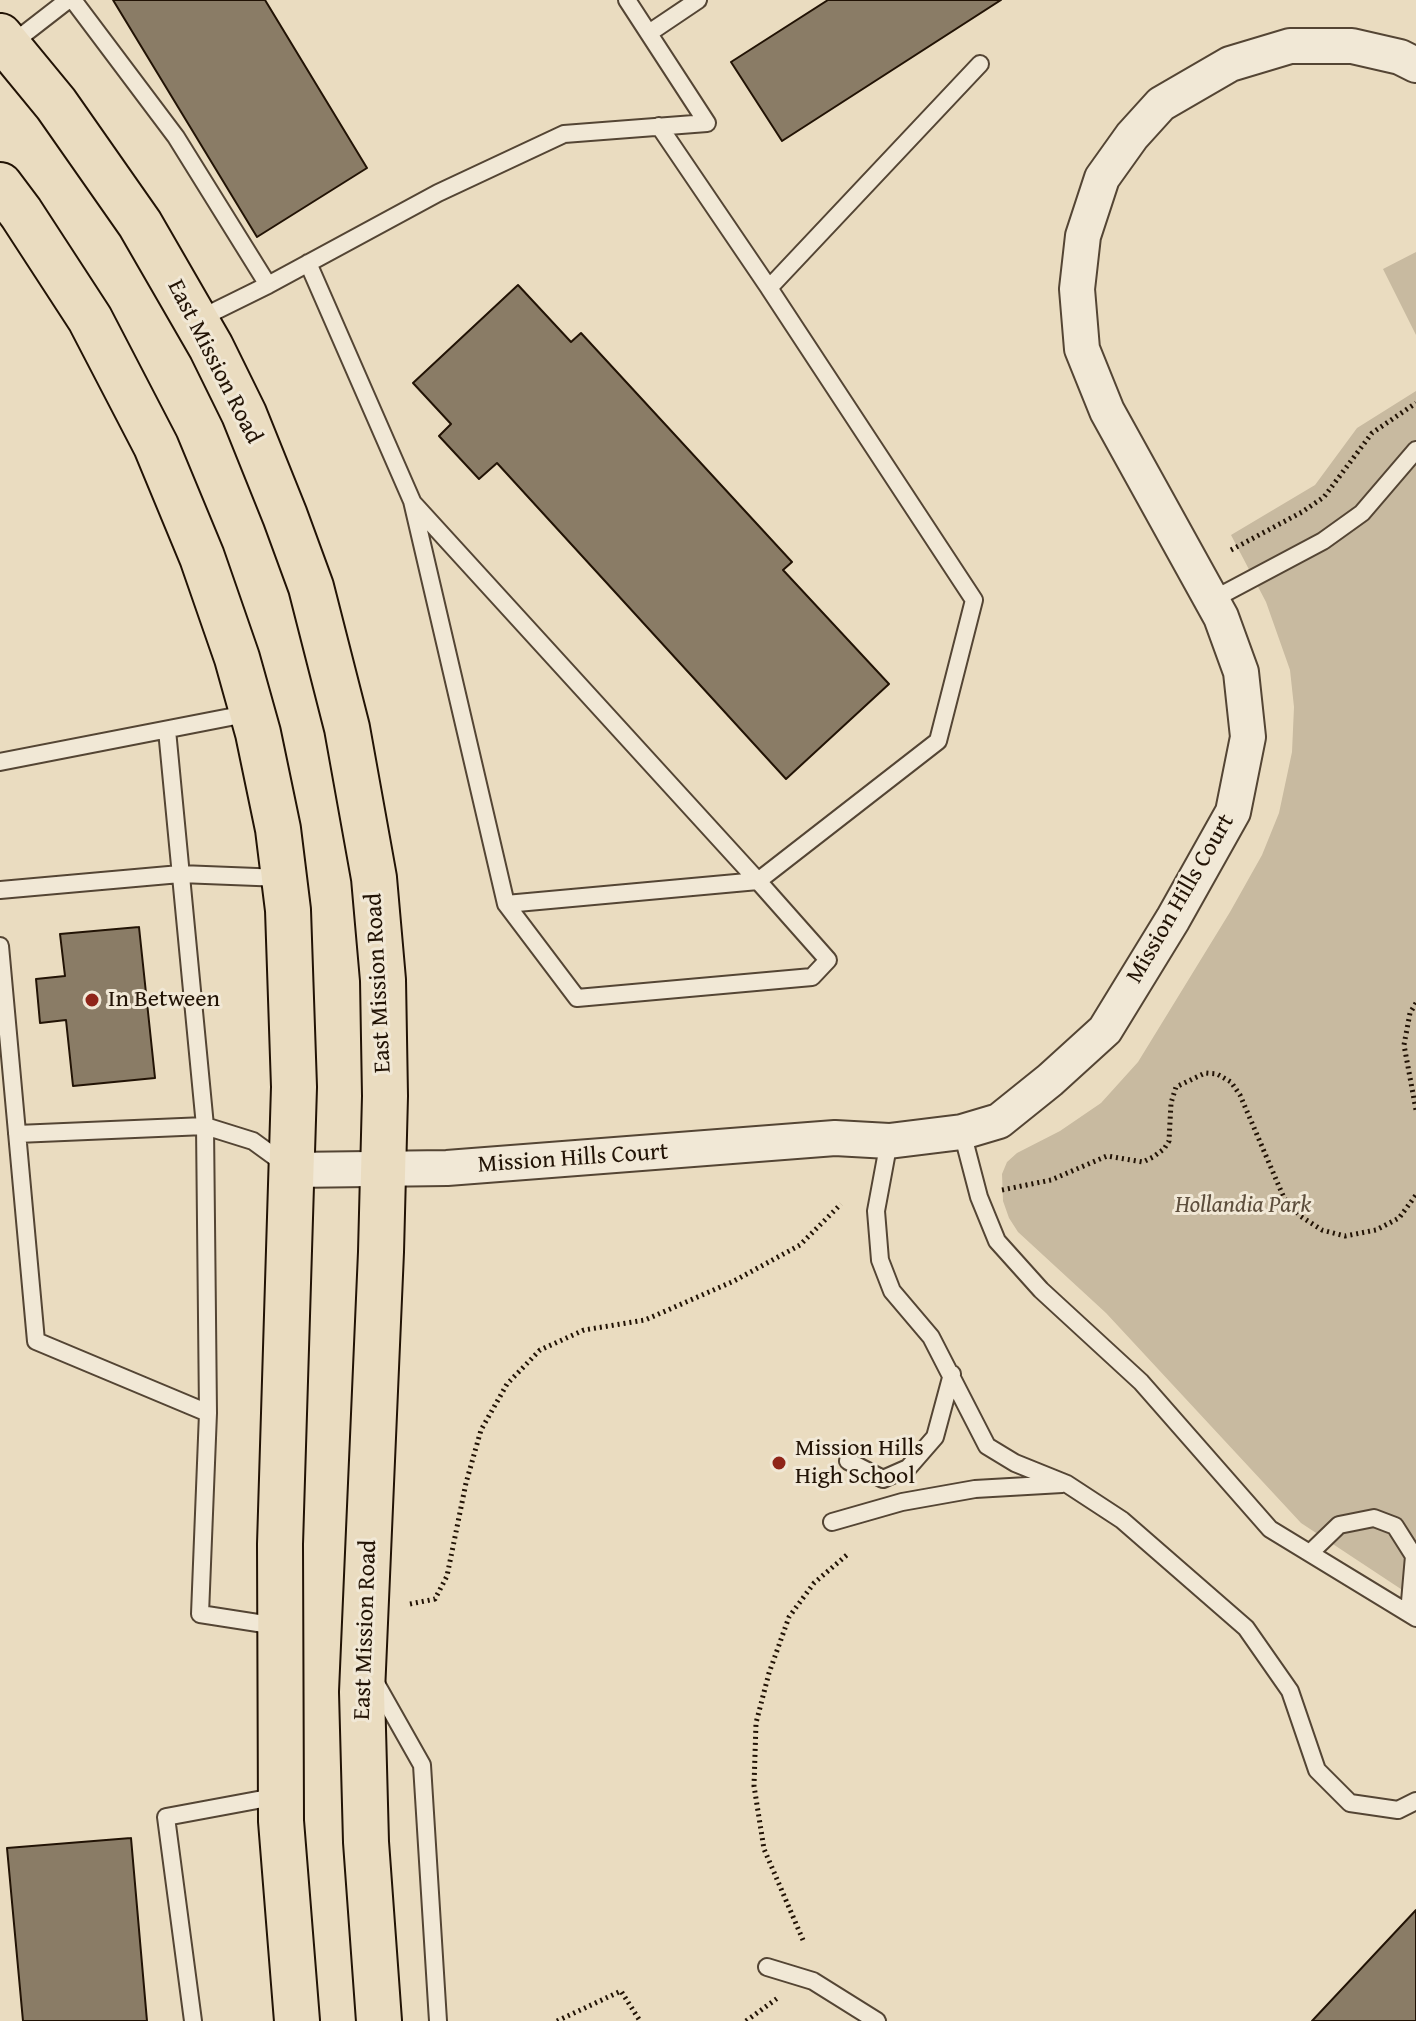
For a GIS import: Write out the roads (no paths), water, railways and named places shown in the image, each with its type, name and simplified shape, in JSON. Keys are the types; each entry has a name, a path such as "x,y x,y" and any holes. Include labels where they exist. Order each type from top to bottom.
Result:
{"main road":[{"name":"East Mission Road","path":"4,41 98,162 140,224 196,320 244,414 311,587 347,728 374,878 383,980 383,1170 363,1662 366,1842 379,2021"},
{"path":"0,185 90,319 156,446 202,557 237,658 253,713 275,815 288,910 294,1087 279,1627 281,1795 297,2021"}],"street":[{"name":"Mission Hills Court","path":"292,1170 447,1168 835,1138 889,1141 962,1132 999,1121 1105,1030 1173,919 1233,812 1248,737 1241,672 1221,617 1107,411 1082,349 1077,289 1083,236 1102,178 1132,136 1161,104 1230,64 1290,46 1352,46 1400,57 1416,65"}],"lane":[{"path":"4,41 70,0 176,137 268,285"},
{"path":"196,320 268,285 438,193 564,134 707,123 627,0"},
{"path":"649,33 698,0"},
{"path":"769,288 980,64"},
{"path":"506,904 758,881 938,741 974,600 659,126"},
{"path":"308,263 412,501 506,904 577,998 812,977 828,960 412,501"},
{"path":"1212,600 1323,541 1362,513 1416,450"},
{"path":"0,762 253,713"},
{"path":"167,730 205,1126 208,1413 200,1614 279,1627"},
{"path":"0,890 180,874 284,878"},
{"path":"0,946 36,1341 208,1413"},
{"path":"17,1134 205,1126 253,1141 292,1170"},
{"path":"962,1132 979,1197 997,1241 1041,1290 1141,1382 1270,1529 1413,1616"},
{"path":"889,1141 876,1211 880,1260 892,1291 931,1337 987,1446 1015,1463 1067,1484 1122,1520 1246,1628 1290,1691 1317,1770 1350,1803 1398,1810 1416,1801"},
{"path":"848,1461 883,1479 908,1468 935,1437 952,1374"},
{"path":"832,1522 902,1502 975,1489 1067,1484"},
{"path":"1310,1553 1339,1525 1374,1518 1395,1526 1414,1556 1413,1616"},
{"path":"363,1662 422,1765 438,2021"},
{"path":"193,2021 166,1817 281,1795"},
{"path":"767,1967 813,1981 877,2021"}],"place":[{"name":"In Between","path":"92,1000"},
{"name":"Mission Hills High School","path":"779,1463"}],"park label":[{"name":"Hollandia Park","path":"1243,1206"}]}
